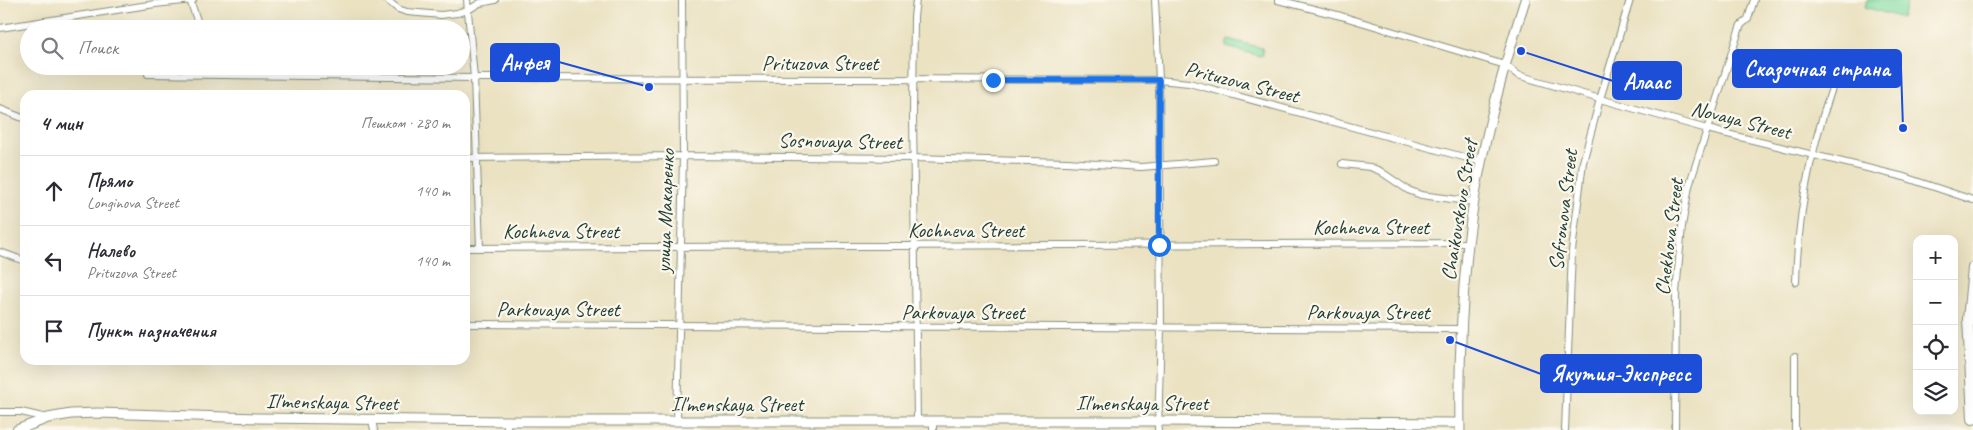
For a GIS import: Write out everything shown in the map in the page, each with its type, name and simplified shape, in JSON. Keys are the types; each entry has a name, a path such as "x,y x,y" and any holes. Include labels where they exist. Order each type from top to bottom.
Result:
{"main road":[{"name":"Chaikovskovo Street","path":"1460,426 1461,329 1468,243 1482,162 1505,65 1525,0"},
{"path":"1973,268 1970,280 1968,319 1973,419"},
{"name":"Il'menskaya Street","path":"18,430 48,418 71,414 98,413 372,420 507,426 677,422 916,421 933,426 1460,426"}],"street":[{"path":"52,20 192,0 198,20"},
{"path":"386,0 398,9 420,14 449,14 468,10 480,3 495,0"},
{"path":"467,0 469,20"},
{"name":"улица Макаренко","path":"677,422 683,156 681,79 682,0"},
{"path":"916,0 914,17 913,158 916,421"},
{"path":"1155,0 1159,80 1161,328 1158,425"},
{"name":"Novaya Street","path":"1278,0 1340,16 1505,65 1518,75 1600,99 1707,129 1904,178 1973,200"},
{"name":"Sofronova Street","path":"1564,430 1572,250 1583,162 1630,0"},
{"name":"Chekhova Street","path":"1675,430 1676,294 1682,226 1689,186 1738,33 1741,25 1748,19 1754,0"},
{"path":"0,28 20,25"},
{"path":"470,33 474,78 480,248"},
{"path":"1796,282 1797,248 1805,183 1811,154 1840,68"},
{"name":"Prituzova Street","path":"280,75 474,78 1159,80 1191,83 1482,162"},
{"path":"0,109 20,117"},
{"name":"Sosnovaya Street","path":"470,158 683,156 913,158 1067,162 1141,167 1214,161"},
{"path":"1342,164 1370,167 1380,171 1408,190 1421,195 1475,202"},
{"name":"Kochneva Street","path":"470,248 1468,243"},
{"path":"0,252 20,260"},
{"name":"Parkovaya Street","path":"470,324 916,328 1461,329"},
{"path":"1795,430 1796,356"},
{"path":"0,412 20,412 48,418"},
{"path":"372,420 374,430"}],"green space":[{"path":"1867,0 1908,0 1902,18 1865,7"},
{"path":"1228,39 1262,48 1263,55 1260,56 1226,47"}],"place":[{"name":"Алаас","path":"1521,51"},
{"name":"Анфея","path":"649,87"},
{"name":"Сказочная страна","path":"1903,128"},
{"name":"Якутия-Экспресс","path":"1450,340"}],"route":[{"path":"993,80 1159,80 1159,245"}]}
